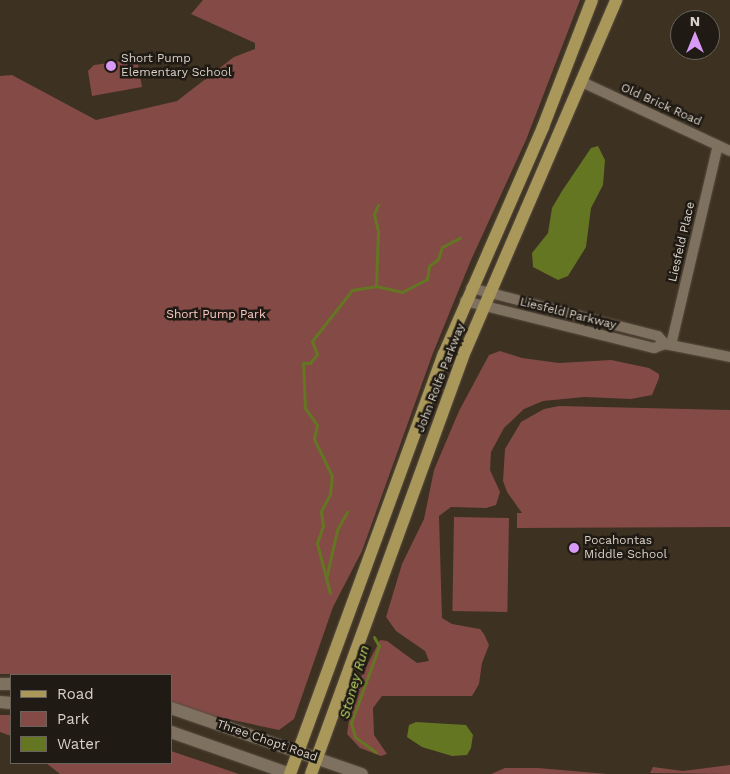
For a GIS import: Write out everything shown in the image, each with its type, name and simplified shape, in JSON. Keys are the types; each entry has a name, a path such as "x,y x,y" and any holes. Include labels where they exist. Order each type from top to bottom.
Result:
{"main road":[{"name":"John Rolfe Parkway","path":"290,774 465,301 543,126 592,0"},
{"name":"John Rolfe Parkway","path":"310,774 484,306 616,0"},
{"name":"Three Chopt Road","path":"172,708 362,774"},
{"name":"Three Chopt Road","path":"172,732 290,774"}],"street":[{"name":"Old Brick Road","path":"582,82 730,151"},
{"name":"Liesfeld Place","path":"668,345 718,145"},
{"name":"Liesfeld Parkway","path":"471,288 658,336 668,345"},
{"name":"Liesfeld Parkway","path":"465,301 654,348 668,345 730,357"}],"green space":[{"name":"Short Pump Park","path":"203,0 580,0 526,140 471,260 433,353 362,551 333,607 294,719 279,730 172,707 172,674 0,674 0,76 12,75 96,120 177,101 234,57 255,49 255,43 191,14"},
{"path":"137,59 142,87 92,96 88,71 94,65"},
{"path":"500,351 522,358 559,363 611,360 649,368 659,374 659,378 652,395 631,399 584,397 543,401 524,409 504,428 491,452 490,470 500,492 496,505 486,508 451,507 439,516 442,618 452,624 480,629 489,645 482,663 479,684 472,696 382,696 373,708 374,735 387,754 381,756 360,748 347,734 353,693 380,640 387,641 417,663 429,661 425,651 396,631 386,617 402,564 424,519 434,470 459,411 489,355"},
{"path":"559,406 730,410 730,527 517,528 517,513 522,513 507,492 503,481 505,449 521,422 544,409"},
{"path":"454,517 509,518 507,612 452,611"},
{"path":"0,715 10,715 10,736 0,732"},
{"path":"172,751 239,774 60,774 47,764 172,764"},
{"path":"730,765 730,774 650,773 653,767 683,771"},
{"path":"505,768 538,768 608,774 491,774"}],"water":[{"path":"598,146 605,160 603,185 591,208 586,247 568,276 558,280 533,267 532,253 548,233 552,208 562,191 591,148"},
{"path":"416,722 466,725 473,735 471,748 467,755 452,756 422,747 407,737 409,725"}],"waterway":[{"path":"376,286 378,231 374,214 378,205"},
{"name":"Stoney Run","path":"330,593 317,543 323,526 321,511 330,494 332,476 314,439 317,425 305,408 303,363 310,363 317,354 312,341 352,290 376,286 402,292 427,279 429,266 438,259 442,247 460,238"},
{"path":"326,579 337,530 347,512"},
{"name":"Stoney Run","path":"374,637 379,646 351,723 355,737 376,752"}],"place":[{"name":"Short Pump Elementary School","path":"111,66"},
{"name":"Pocahontas Middle School","path":"574,548"}]}
